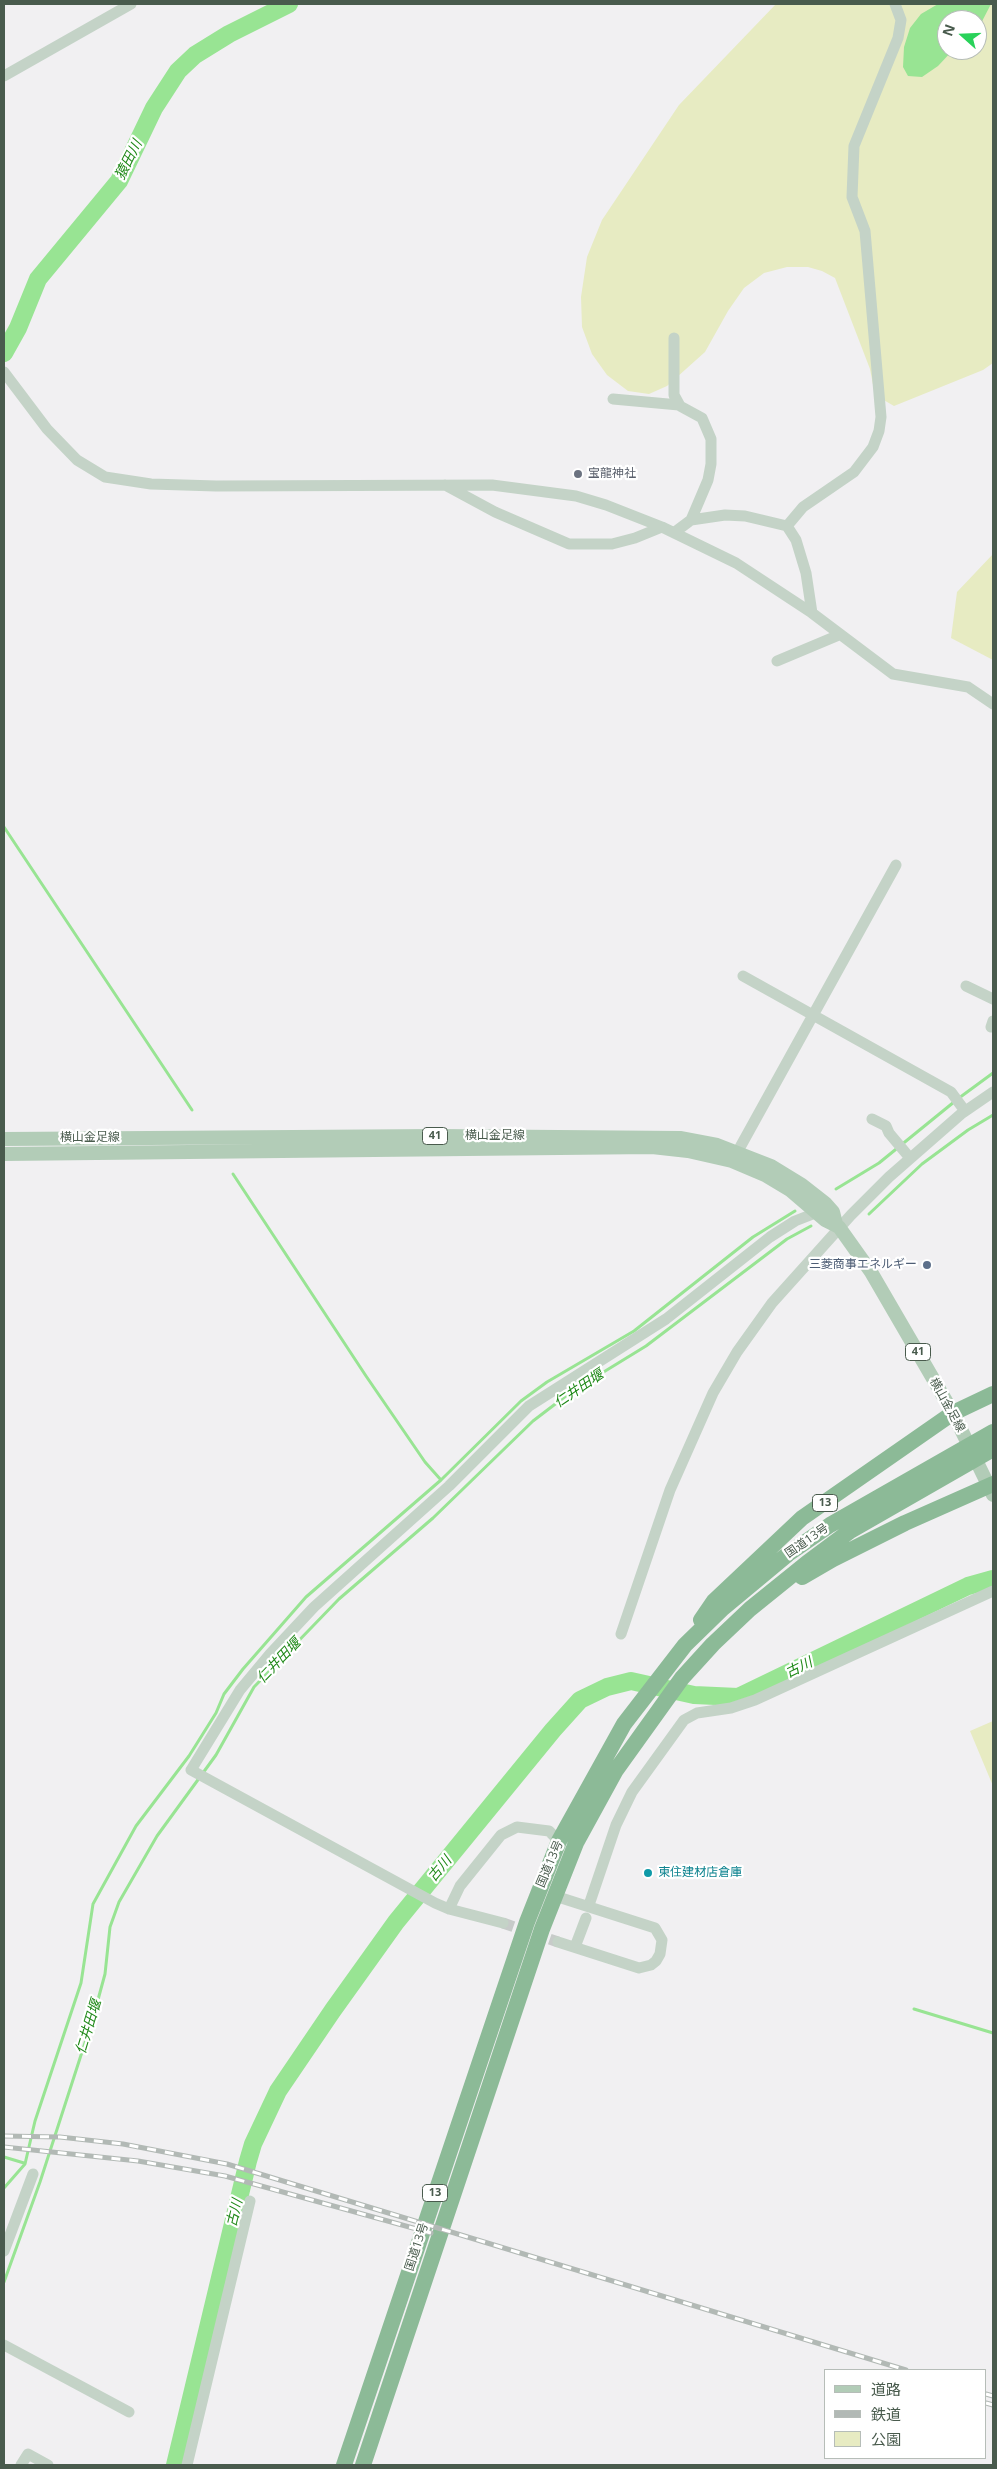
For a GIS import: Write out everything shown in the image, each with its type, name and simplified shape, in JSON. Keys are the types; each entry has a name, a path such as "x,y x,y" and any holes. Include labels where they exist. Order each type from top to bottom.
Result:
{"highway":[{"name":"13","path":"685,1645 714,1601 802,1518 953,1413 993,1394"},
{"name":"国道13号","path":"363,2465 554,1896 576,1843 616,1770 682,1678 713,1644 750,1609 850,1531 916,1483 993,1432"},
{"name":"国道13号","path":"344,2465 527,1922 559,1841 624,1724 685,1645 723,1608 788,1554 830,1525 916,1483 993,1449"},
{"name":"13","path":"750,1609 833,1559 906,1523 992,1488"}],"main road":[{"name":"横山金足線","path":"4,1139 636,1136 699,1141 734,1156 771,1166 802,1185 833,1212 837,1226 871,1272 953,1413 992,1488"},
{"name":"横山金足線","path":"4,1154 652,1147 734,1156 781,1185 818,1212 825,1220 837,1226"}],"street":[{"path":"4,76 131,4"},
{"path":"787,526 803,507 854,472 872,447 879,431 881,417 865,231 852,196 854,146 898,38 901,20 895,4"},
{"path":"674,338 674,395 679,405"},
{"path":"4,372 53,436 77,460 105,477 131,483 160,485 492,485 576,496 606,505 675,532 736,563 812,613 893,674 968,687 993,704"},
{"path":"613,399 679,405 702,418 711,440 711,464 708,480 691,520"},
{"path":"444,484 495,512 569,544 612,544 635,538 662,527"},
{"path":"675,532 691,520 725,515 745,516 787,526 796,540 806,573 812,613"},
{"path":"777,661 840,635"},
{"path":"734,1156 896,865"},
{"path":"743,976 813,1014 961,1104"},
{"path":"966,986 993,999"},
{"path":"993,1021 990,1026 993,1028"},
{"path":"620,1634 670,1490 713,1393 737,1352 772,1303 904,1150 961,1104 993,1092"},
{"path":"872,1119 886,1126 889,1133 904,1150"},
{"path":"503,1923 449,1909 435,1903 191,1770 240,1690 270,1654 314,1607 449,1486 529,1406 666,1319 770,1237 795,1221 818,1212"},
{"path":"590,1902 616,1825 632,1792 684,1720 698,1713 731,1708 755,1700 993,1591"},
{"path":"449,1909 460,1886 501,1835 517,1827 549,1831 559,1841"},
{"path":"554,1896 655,1928 662,1940 660,1954 656,1962 645,1968 639,1968 558,1942"},
{"path":"575,1947 586,1918"},
{"path":"4,2251 33,2174"},
{"path":"187,2465 250,2201"},
{"path":"4,2345 129,2412"},
{"path":"21,2465 28,2454 48,2465"}],"green space":[{"path":"776,4 993,4 993,363 983,370 894,406 875,395 870,369 835,278 822,271 808,267 787,267 764,273 744,288 728,311 705,352 667,386 649,394 628,391 607,375 592,354 582,327 581,297 587,257 602,220 679,105"},
{"path":"993,554 993,660 951,638 957,592"},
{"path":"993,1721 993,1786 970,1731"}],"shaded area":[{"path":"938,4 991,4 987,12 987,10 937,10 937,60 944,60 922,77 908,76 903,67 904,47 910,28 921,14"}],"waterway":[{"name":"猿田川","path":"4,353 18,328 38,279 119,181 154,108 178,71 195,55 229,34 289,4"},
{"path":"4,827 192,1110"},
{"path":"959,1098 993,1073"},
{"path":"836,1189 879,1163 954,1102"},
{"path":"869,1214 922,1164 968,1130 993,1115"},
{"path":"233,1174 366,1376 425,1462 441,1480"},
{"path":"4,2188 25,2164 35,2121 81,1983 93,1904 136,1826 189,1756 216,1713 224,1694 243,1669 306,1597 441,1480 521,1401 547,1382 634,1331 753,1237 795,1211"},
{"name":"仁井田堰","path":"4,2282 40,2182 93,2018 105,1974 110,1927 119,1902 157,1836 216,1755 254,1687 339,1599 433,1518 533,1421 571,1392 646,1346 787,1239 811,1226"},
{"name":"古川","path":"175,2465 248,2161 253,2144 278,2091 396,1922 553,1730 580,1700 607,1687 631,1681 694,1695 738,1697 968,1586 993,1579"},
{"path":"914,2009 993,2033"},
{"path":"4,2157 24,2163"}],"tunnel":[{"path":"503,1923 558,1942"}],"railway":[{"path":"4,2136 60,2137 123,2144 227,2164 903,2369"},
{"path":"4,2147 138,2161 225,2176 431,2233"},
{"path":"987,2394 993,2396"},
{"path":"987,2403 993,2405"}],"place":[{"name":"宝龍神社","path":"578,474"},
{"name":"三菱商事エネルギー","path":"927,1265"},
{"name":"東住建材店倉庫","path":"648,1873"}]}
